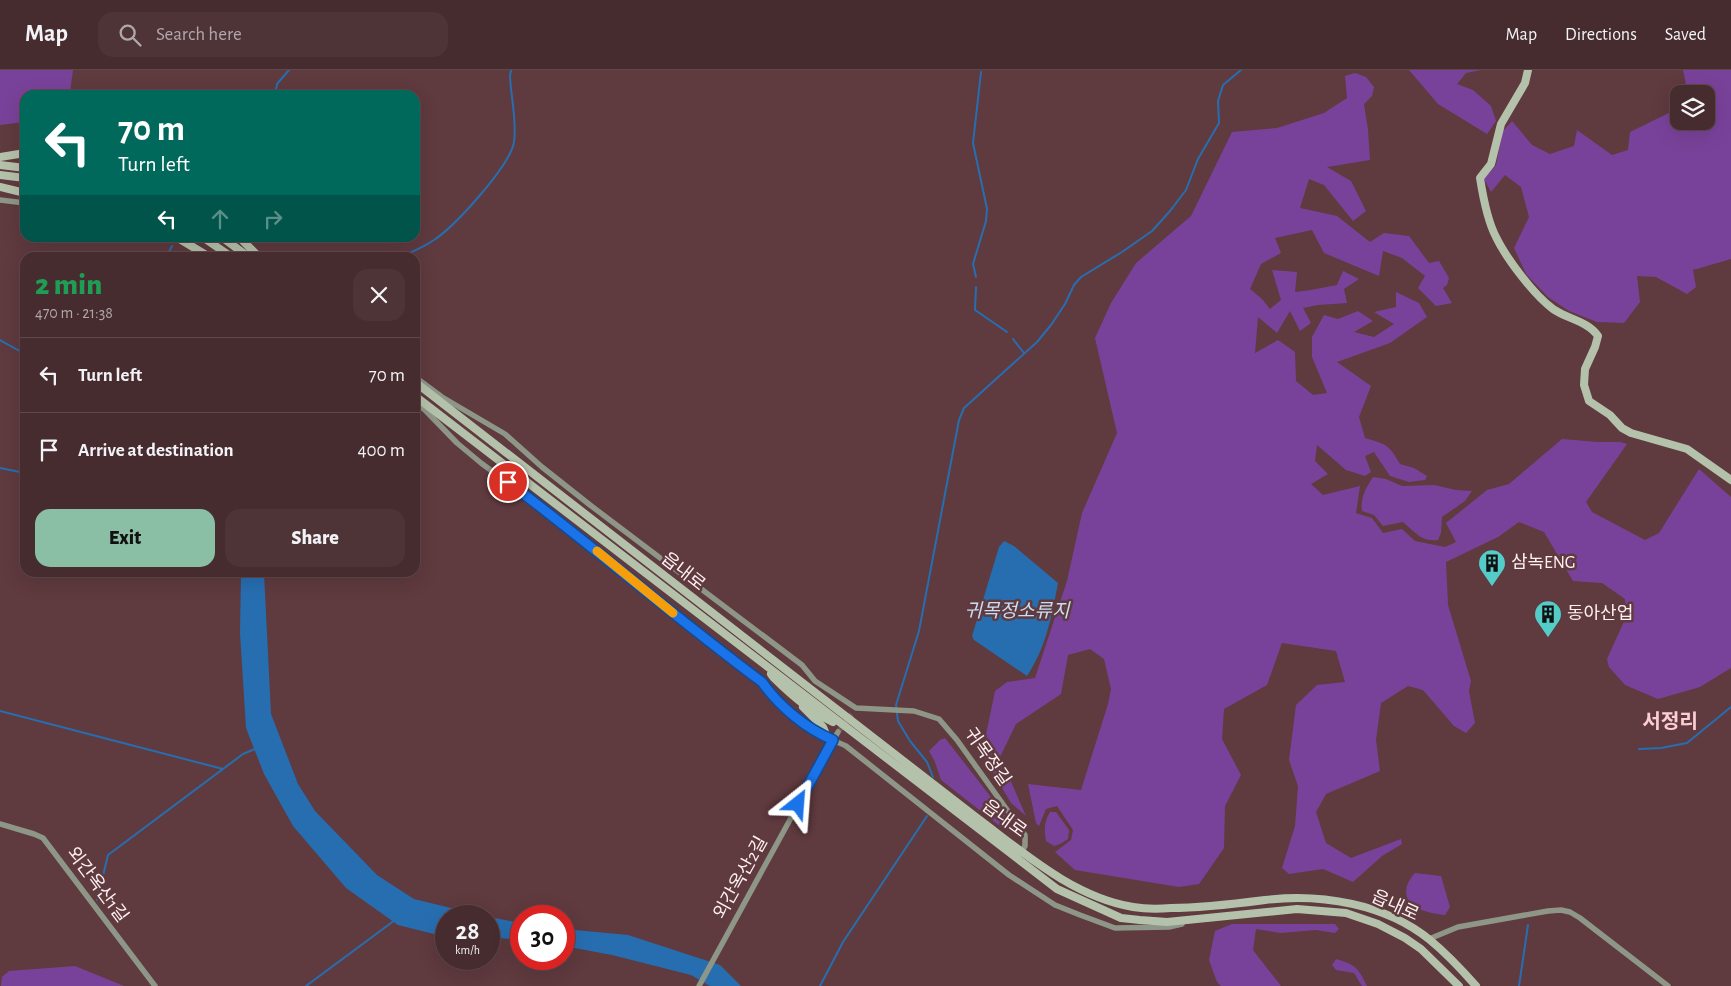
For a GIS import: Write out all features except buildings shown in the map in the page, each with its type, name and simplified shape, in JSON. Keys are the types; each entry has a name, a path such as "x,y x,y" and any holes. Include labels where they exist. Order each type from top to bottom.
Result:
{"street":[{"path":"1528,70 1525,83 1501,124 1491,164 1480,178 1495,237 1523,278 1544,302 1562,315 1593,328 1598,336 1585,369 1584,385 1589,401 1610,415 1622,428 1631,433 1687,449 1731,480"},
{"path":"0,157 20,154"},
{"path":"0,166 20,168"},
{"path":"0,175 20,177"},
{"path":"0,186 20,192"},
{"path":"0,200 20,202"},
{"path":"185,242 201,252"},
{"path":"210,242 224,252"},
{"path":"228,242 242,252"},
{"path":"244,242 254,252"},
{"name":"귀목정길","path":"420,381 442,397 505,434 542,467 590,505 802,665 815,680 854,711 914,711 939,719 949,729 1025,836 1026,842 1022,851"},
{"name":"읍내로","path":"420,386 732,630 977,818 1063,880 1100,898 1135,908 1198,908 1297,897 1320,898 1342,901 1386,915 1429,939 1458,927 1561,910 1570,912 1594,928 1668,986"},
{"name":"읍내로","path":"420,400 1057,889 1121,918 1167,922 1297,909 1346,912 1378,924 1405,938 1421,949 1459,986"},
{"path":"420,407 457,443 481,463 589,544 705,639 762,682 790,713 814,730 846,746 1009,875 1055,905 1115,928 1168,927 1211,917"},
{"path":"768,668 774,678 823,728 830,739"},
{"path":"797,700 824,718 846,727"},
{"name":"외간옥산2길","path":"699,986 830,739 838,732"},
{"name":"외간옥산1길","path":"0,824 43,838 155,986"},
{"path":"1017,858 1022,851"},
{"path":"1421,949 1429,939 1476,986"}],"shaded area":[{"path":"0,70 73,70 70,90 20,90 20,123 0,125"},
{"path":"1409,70 1481,70 1466,73 1457,84 1473,90 1491,106 1496,121 1487,134 1438,104"},
{"path":"1683,70 1731,70 1731,259 1693,270 1696,287 1687,294 1656,277 1637,276 1640,302 1624,323 1597,322 1569,311 1548,297 1526,274 1514,248 1529,217 1521,187 1505,175 1491,192 1484,179 1496,165 1503,131 1512,121 1532,145 1550,154 1574,146 1577,130 1612,155 1628,150 1630,132 1670,112 1670,130 1715,130 1715,85 1686,85"},
{"path":"1355,73 1366,77 1374,87 1372,96 1364,104 1370,160 1327,167 1351,181 1366,211 1353,221 1324,185 1309,179 1300,208 1337,216 1370,242 1384,233 1409,236 1429,263 1439,261 1449,278 1447,285 1443,288 1452,303 1436,306 1418,288 1425,276 1402,258 1383,251 1379,276 1324,253 1312,230 1275,238 1281,253 1261,264 1250,289 1270,309 1281,300 1272,270 1297,272 1295,292 1337,285 1343,271 1359,279 1344,289 1347,303 1303,308 1311,323 1300,331 1290,311 1277,333 1258,317 1255,353 1278,340 1295,352 1296,381 1313,395 1327,393 1312,357 1312,337 1324,315 1338,319 1358,311 1373,321 1354,332 1374,337 1394,324 1374,312 1396,307 1396,292 1419,303 1427,317 1390,343 1337,362 1371,386 1359,417 1365,438 1386,446 1393,452 1400,464 1414,468 1427,476 1425,480 1409,482 1390,476 1374,452 1365,456 1371,472 1365,476 1346,470 1317,445 1315,461 1328,474 1311,484 1323,495 1360,486 1356,513 1372,518 1383,533 1402,529 1415,541 1445,547 1456,542 1446,523 1487,490 1509,484 1562,439 1620,442 1627,444 1586,502 1592,512 1645,540 1659,533 1699,469 1731,497 1731,668 1700,687 1658,699 1625,685 1609,667 1607,659 1626,617 1625,599 1602,583 1573,581 1544,532 1519,522 1498,537 1446,562 1448,605 1471,681 1469,691 1475,723 1466,733 1454,726 1423,690 1408,686 1381,703 1376,740 1380,771 1326,794 1316,812 1326,843 1351,858 1401,839 1402,844 1382,856 1353,882 1323,869 1289,874 1282,868 1295,826 1298,786 1289,760 1296,705 1317,685 1345,682 1336,651 1282,643 1267,685 1224,709 1222,739 1241,775 1225,806 1224,848 1199,884 1179,887 1075,870 1055,852 1071,840 1073,830 1057,806 1046,809 1039,826 1036,823 1028,784 1081,790 1111,689 1104,659 1090,649 1068,655 1061,694 1016,724 1000,757 1026,816 1011,803 982,754 995,691 1007,682 1035,678 1067,581 1082,513 1117,433 1095,338 1111,303 1136,263 1191,216 1232,132 1277,128 1324,113 1347,98 1345,76"},
{"path":"1373,477 1386,479 1402,486 1434,485 1456,490 1472,491 1465,501 1442,517 1441,533 1438,540 1432,540 1419,536 1403,522 1383,526 1374,515 1362,511 1363,497"},
{"path":"945,738 1008,819 1009,828 1001,827 941,780 929,751 940,740"},
{"path":"1050,812 1056,812 1069,830 1068,839 1054,846 1046,841 1045,837 1046,823"},
{"path":"1415,873 1441,876 1450,907 1445,915 1424,911 1412,905 1408,900 1406,894 1407,886"},
{"path":"1232,924 1335,924 1339,929 1335,933 1316,930 1281,933 1256,929 1253,950 1281,986 1221,986 1217,982 1209,960 1215,931"},
{"path":"1336,959 1356,968 1367,986 1362,986 1354,973 1336,970 1332,965"},
{"path":"75,966 124,986 1,986 2,977 9,971"}],"water":[{"name":"귀목정소류지","path":"1004,541 1014,546 1058,583 1044,643 1027,676 974,640 972,636 999,547"},
{"path":"241,577 264,577 271,714 298,784 315,811 377,875 414,899 439,905 435,905 435,934 398,925 346,888 293,826 264,774 246,728 240,633"},
{"path":"500,919 510,921 510,939 500,938"},
{"path":"575,930 628,935 720,965 741,986 710,986 691,975 612,955 575,948"}],"waterway":[{"path":"276,90 277,84 289,70"},
{"path":"412,252 430,243 455,222 492,180 510,153 515,134 511,70"},
{"path":"933,777 927,762 910,741 898,721 896,705 919,631 959,420 964,408 1037,342 1051,325 1065,304 1074,285 1081,277 1152,231 1170,211 1186,190 1198,159 1219,123 1218,101 1223,85 1241,70"},
{"path":"976,277 973,264 986,221 987,209 973,143 981,72"},
{"path":"169,252 172,246"},
{"path":"976,287 975,310 1007,332"},
{"path":"1013,339 1024,353"},
{"path":"0,340 20,351"},
{"path":"0,468 20,472"},
{"path":"1639,749 1661,748 1687,743 1731,707"},
{"path":"0,711 223,769"},
{"path":"97,900 108,855 243,754 255,749"},
{"path":"820,986 843,942 927,816"},
{"path":"306,986 395,920"},
{"path":"1519,986 1528,925"}],"tunnel":[{"path":"838,732 852,714"}],"slow traffic":[{"path":"597,551 673,613"}],"place":[{"name":"삼녹ENG","path":"1492,587"},
{"name":"동아산업","path":"1548,638"}],"district":[{"name":"서정리","path":"1670,722"}],"route":[{"path":"508,482 762,682 790,713 823,736 833,740 798,804"}]}
